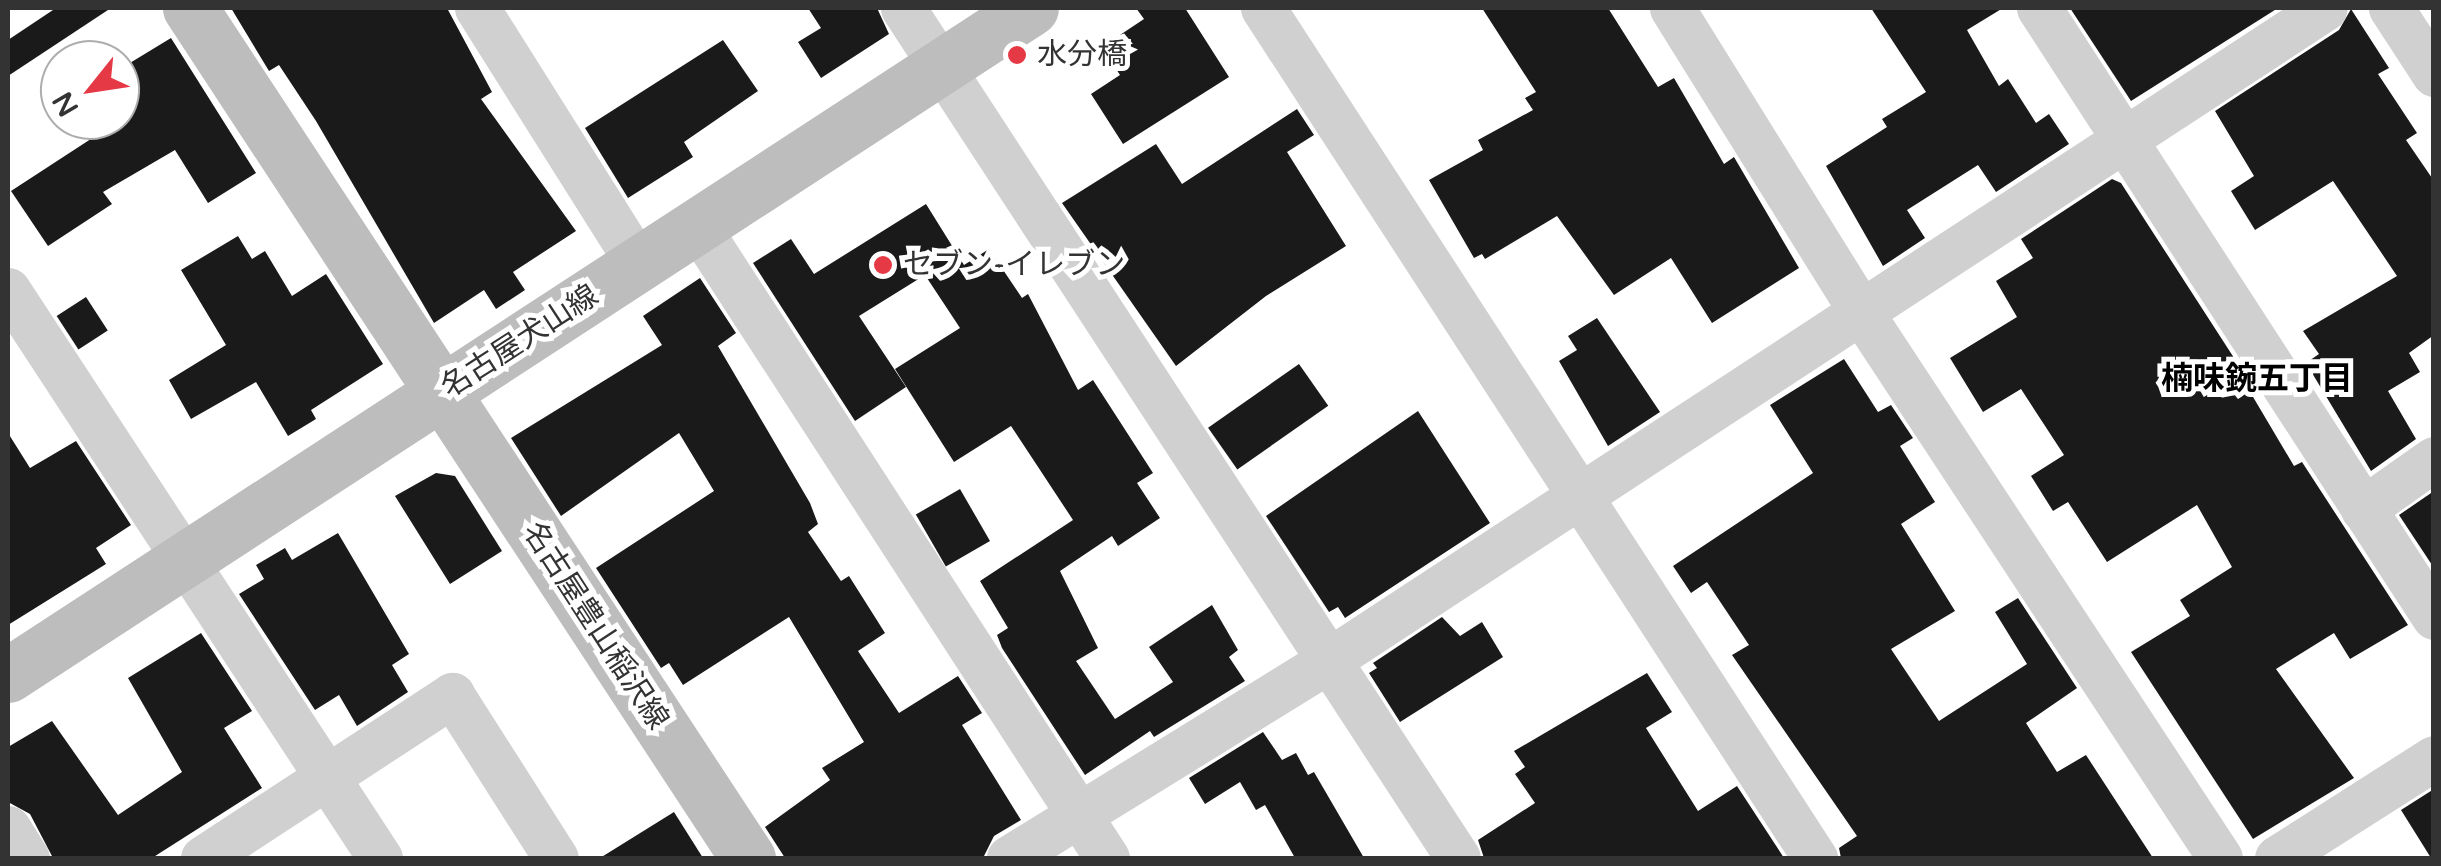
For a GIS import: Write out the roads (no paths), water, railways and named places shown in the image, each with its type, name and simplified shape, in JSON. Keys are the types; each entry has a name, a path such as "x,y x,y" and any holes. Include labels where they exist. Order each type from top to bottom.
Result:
{"main road":[{"name":"名古屋豊山稲沢線","path":"190,8 748,858"},
{"name":"名古屋犬山線","path":"8,675 1031,8"}],"street":[{"path":"477,8 639,265"},
{"path":"903,8 1458,858"},
{"path":"1263,8 1814,858"},
{"path":"1672,8 1861,312 2220,858"},
{"path":"2039,8 2434,617"},
{"path":"1009,858 1329,660 2326,8"},
{"path":"2391,8 2434,74"},
{"path":"698,226 1107,858"},
{"path":"8,290 380,858"},
{"path":"2362,508 2434,460"},
{"path":"203,858 452,695 556,858"},
{"path":"2277,858 2434,758"},
{"path":"8,828 27,858"}],"place":[{"name":"水分橋","path":"1017,55"},
{"name":"セブン-イレブン","path":"883,265"}],"district":[{"name":"楠味鋺五丁目","path":"2257,379"}]}
